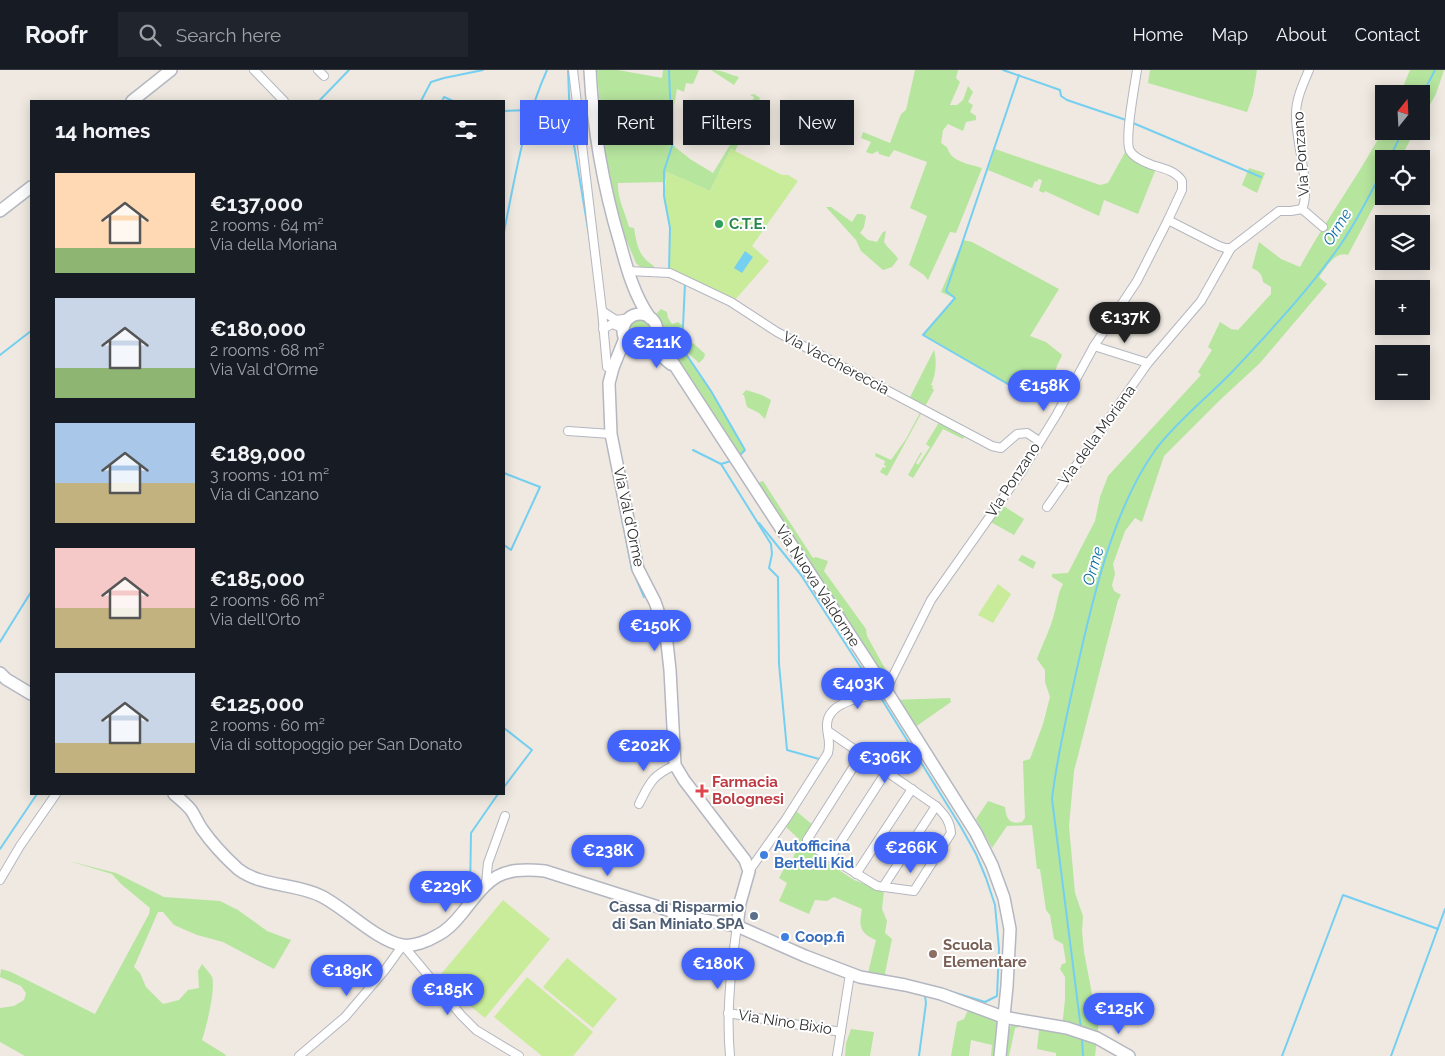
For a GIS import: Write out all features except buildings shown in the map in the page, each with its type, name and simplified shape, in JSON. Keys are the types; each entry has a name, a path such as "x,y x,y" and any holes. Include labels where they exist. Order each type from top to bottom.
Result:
{"street":[{"path":"133,100 171,70"},
{"path":"254,70 283,100"},
{"name":"Via Val d'Orme","path":"573,70 603,329 610,367 611,434 638,569 655,602 666,634 670,670 675,766"},
{"name":"Via Nuova Valdorme","path":"590,70 596,140 607,200 633,287 635,304 631,317 626,322 624,335 633,347 641,348 667,360 681,374"},
{"name":"Via Ponzano","path":"887,692 931,600 1022,471 1057,414 1094,346 1137,281 1182,190 1182,180 1176,173 1137,158 1128,147 1129,122 1137,70"},
{"name":"Via Ponzano","path":"1231,248 1279,211 1292,212 1302,209 1305,203 1305,187 1296,133 1296,112 1298,98 1309,70"},
{"path":"0,211 30,188"},
{"name":"Via Ponzano","path":"1302,209 1323,227"},
{"path":"1168,220 1219,246 1231,248"},
{"name":"Via della Moriana","path":"1047,507 1148,364 1200,301 1231,248"},
{"name":"Via Vacchereccia","path":"628,271 670,273 716,294 778,332 992,446 1002,448 1017,434 1027,433 1039,441"},
{"name":"Via Nuova Valdorme","path":"633,287 650,318 656,325 657,334 681,374 887,692 976,834 992,865 1004,898 1010,929 1000,1056"},
{"path":"602,312 616,320 641,315 650,318"},
{"path":"603,329 612,324 620,326 624,335"},
{"path":"610,367 624,357 654,342 657,334"},
{"name":"Via Val d'Orme","path":"610,367 624,335"},
{"path":"1094,346 1148,364"},
{"path":"568,431 611,434"},
{"path":"0,672 6,679 30,693"},
{"path":"728,1054 729,990 740,903 749,871 786,819 828,753 830,743 827,728 833,711 845,703 866,695 887,692"},
{"path":"827,728 860,755 936,806 946,816 951,833 914,891 883,888 856,874 810,845 807,840 860,755"},
{"path":"639,804 651,780 662,771 675,766 745,860 749,871"},
{"path":"831,857 886,772"},
{"path":"856,874 912,789"},
{"path":"0,880 20,846 55,795"},
{"path":"175,795 190,809 208,836 239,869 255,877 280,885 298,887 323,896 384,938 403,945 461,1015 476,1030 519,1056"},
{"path":"883,888 936,806"},
{"path":"486,884 488,863 505,816"},
{"path":"299,1056 345,1017 385,970 403,945 420,942 440,934 455,922 486,884 499,874 532,870 545,871 693,918 737,926 864,979 905,985 941,994 1003,1017 1068,1028 1097,1038 1129,1056"},
{"path":"837,1056 850,974"},
{"name":"Via Nino Bixio","path":"728,1013 841,1032"}],"green space":[{"path":"597,70 618,70 662,78 663,70 699,70 693,84 686,83 684,92 677,89 674,107 674,146 690,159 713,173 730,145 738,145 735,151 731,149 710,191 667,172 665,182 618,183 620,200 629,227 634,228 639,250 654,266 653,268 640,267 636,263 625,237 609,182 603,145 673,145 673,100 599,100"},
{"path":"711,70 722,71 739,77 734,85"},
{"path":"915,70 958,70 956,78 960,82 950,105 957,105 963,100 968,86 973,92 968,102 973,105 970,112 976,116 976,120 966,122 963,131 948,124 943,130 941,143 958,160 982,168 956,233 950,232 928,280 909,265 927,216 910,208 927,162 894,150 889,157 879,154 878,151 872,154 866,152 871,142 861,138 863,132 890,143 901,114 906,110"},
{"path":"1150,70 1257,70 1253,95 1247,112 1148,83"},
{"path":"1410,70 1444,70 1436,94 1430,104 1430,85 1404,85"},
{"path":"754,94 760,98 759,100 752,100 754,97 750,95"},
{"path":"1377,140 1410,140 1405,150 1375,150 1375,204 1348,255 1339,255 1331,261 1319,277 1327,284 1260,363 1164,456 1142,522 1135,518 1125,531 1113,564 1115,574 1112,585 1114,591 1121,595 1118,600 1074,771 1069,826 1075,893 1083,916 1084,952 1092,994 1098,1011 1099,1021 1095,1056 1056,1056 1056,1053 1037,1049 1039,1031 1037,1026 1062,1027 1065,977 1060,969 1062,964 1066,963 1063,944 1054,939 1050,915 1046,910 1040,869 1037,869 1032,825 1007,826 992,848 976,819 988,801 1005,807 1007,817 1011,821 1018,823 1022,822 1025,818 1023,761 1030,759 1043,724 1050,697 1045,682 1045,670 1037,659 1063,584 1052,577 1052,574 1068,573 1095,521 1100,497 1108,476 1201,375 1198,372 1212,350 1208,347 1220,322 1231,329 1238,330 1271,294 1271,287 1263,282 1257,270 1252,268 1259,242 1281,259 1300,267"},
{"path":"1128,147 1131,153 1157,166 1138,214 1104,200 1099,216 1045,191 1044,193 1039,191 1042,180 1038,179 1037,182 1035,181 1032,188 988,170 995,149 1100,185 1108,183"},
{"name":"C.T.E.","path":"731,149 798,181 752,246 769,261 735,300 669,270 670,228 664,196 667,172 710,191"},
{"path":"1249,168 1265,173 1257,193 1242,185"},
{"path":"826,207 831,207 852,222 857,214 866,216 864,227 860,233 868,240 877,242 883,232 886,231 884,242 898,259 892,267 883,270 861,251 856,240"},
{"path":"963,240 972,242 1059,289 1030,336 1046,342 1062,355 1055,373 1047,384 1027,388 1026,394 923,335 954,298 941,292"},
{"path":"661,309 667,312 672,324 678,322 682,325 682,348 711,391 745,450 740,456 665,340 662,324 655,315"},
{"path":"640,319 649,323 653,332 649,341 640,345 631,341 627,332 631,323"},
{"path":"693,343 705,354 699,363 688,353 689,346"},
{"path":"934,350 936,368 931,385 934,390 887,476 880,472 886,466 884,465 885,461 875,456 876,453 891,460 906,439 922,409 908,401"},
{"path":"746,390 771,400 765,419 759,413 747,407 744,395 742,395"},
{"path":"941,419 966,432 963,439 943,429 913,478 908,475 921,452 916,463 918,465 930,447 926,444"},
{"path":"763,481 813,558 816,557 828,561 824,571 866,629 867,636 888,674 891,675 887,680 882,677 757,483"},
{"path":"999,503 1024,519 1014,535 987,520"},
{"path":"1022,555 1036,562 1033,569 1018,560"},
{"path":"998,584 1011,594 993,623 978,615"},
{"path":"950,698 951,702 911,730 892,700"},
{"path":"796,811 814,826 807,849 854,880 884,891 882,909 887,921 885,933 892,939 885,973 889,978 868,973 876,940 863,931 861,924 862,909 834,897 827,901 815,900 809,914 779,901 787,883 779,878 789,859 792,861 795,853 793,851 799,839 786,827"},
{"path":"69,861 116,873 164,897 220,901 238,910 267,931 291,940 274,969 223,942 197,935 174,925 163,912 158,912 134,967 140,973 146,987 163,1004 179,1000 188,990 199,988 198,971 202,964 212,977 213,990 202,1040 225,1056 25,1056 0,1042 0,1008 14,1006 24,1000 26,993 21,986 0,977 1,969 11,972 95,1014 149,914 150,908 112,874"},
{"path":"503,900 550,939 485,1018 437,979"},
{"path":"567,958 617,999 593,1028 543,987"},
{"path":"527,977 593,1032 573,1056 542,1056 494,1017"},
{"path":"968,1010 996,1020 999,1024 1000,1056 991,1056 992,1045 971,1040 969,1056 951,1056 957,1022 964,1019"},
{"path":"1013,1024 1026,1025 1015,1028 1009,1056 1004,1056 1007,1035"},
{"path":"851,1029 874,1032 870,1056 845,1056 846,1043"}],"water":[{"path":"745,251 753,257 742,273 734,268"}],"waterway":[{"path":"320,100 349,70"},
{"path":"422,100 431,82 483,70"},
{"path":"505,227 526,129 547,70"},
{"path":"568,70 570,121 591,247"},
{"path":"669,70 672,146 664,171 664,196 670,228 669,270"},
{"path":"1003,70 1060,90 1061,96 1067,100 1126,120"},
{"name":"Orme","path":"1427,85 1435,70"},
{"path":"1019,75 946,291 955,298 923,335 1032,398"},
{"path":"442,100 444,97 451,100"},
{"path":"505,111 520,110"},
{"path":"1133,123 1261,177"},
{"name":"Orme","path":"1394,150 1398,140"},
{"name":"Orme","path":"1081,1029 1052,799 1082,645 1097,586 1116,527 1141,473 1156,449 1183,418 1233,371 1316,277 1347,235 1375,185"},
{"path":"685,283 682,348 711,391 745,450 739,456"},
{"path":"0,355 30,332"},
{"path":"693,450 721,464 771,544 772,554 769,568 778,577 779,664 787,750 819,759"},
{"path":"721,464 731,461"},
{"path":"505,473 540,487 511,550 505,546"},
{"path":"621,513 632,570"},
{"path":"759,523 801,575 876,691"},
{"path":"636,578 644,597"},
{"path":"0,642 30,594"},
{"path":"881,698 976,854 995,905 999,949 997,996 985,1002 949,991"},
{"path":"505,729 532,750 505,786"},
{"path":"0,849 36,795"},
{"path":"470,895 471,833 497,795"},
{"path":"1282,1056 1343,895 1438,929"},
{"path":"1391,1056 1445,909"},
{"path":"919,1056 926,1003 925,996"},
{"name":"Orme","path":"1082,1038 1083,1056"}],"place":[{"name":"C.T.E.","path":"719,224"},
{"name":"Farmacia Bolognesi","path":"702,791"},
{"name":"Autofficina Bertelli Kid","path":"764,855"},
{"name":"Cassa di Risparmio di San Miniato SPA","path":"754,916"},
{"name":"Coop.fi","path":"785,937"},
{"name":"Scuola Elementare","path":"933,954"}]}
